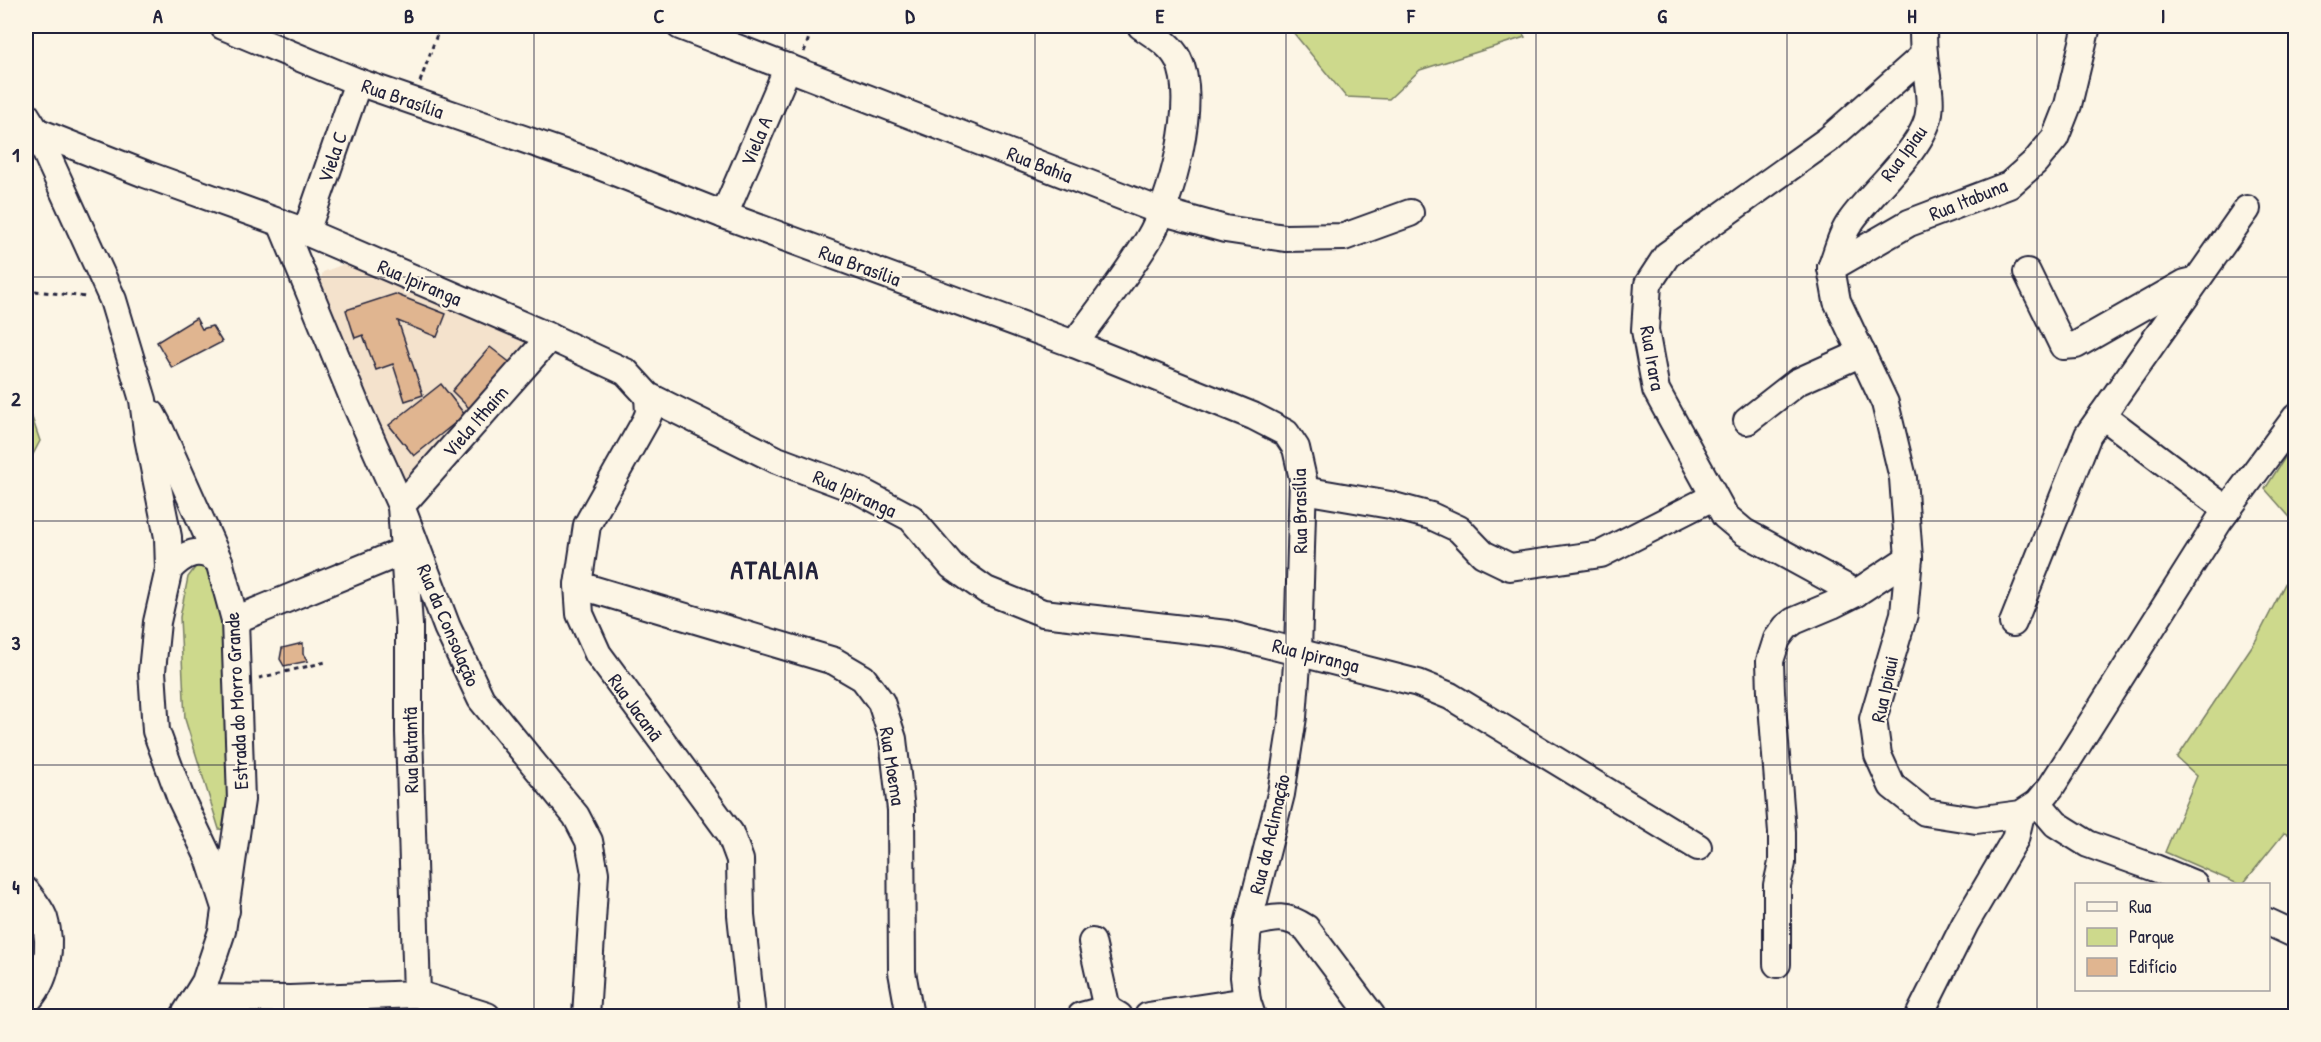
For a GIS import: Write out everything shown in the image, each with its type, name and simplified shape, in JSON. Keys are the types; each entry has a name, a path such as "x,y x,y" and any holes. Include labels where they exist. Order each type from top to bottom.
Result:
{"street":[{"name":"Rua Brasília","path":"223,26 358,82 584,160 1074,344 1253,416 1286,433 1296,448 1303,479 1298,651"},
{"name":"Rua Bahia","path":"680,26 1161,211 1225,229 1285,238 1344,237 1410,213"},
{"name":"Rua Ipiau","path":"1831,268 1849,223 1877,188 1899,166 1925,126 1929,115 1930,92 1924,55 1923,26"},
{"name":"Rua Itabuna","path":"1831,268 1909,223 2009,185 2035,162 2055,138 2068,105 2087,26"},
{"path":"1074,344 1150,238 1171,189 1180,156 1184,122 1184,85 1178,60 1165,43 1145,28"},
{"name":"Rua Irara","path":"1856,593 1744,532 1725,516 1656,390 1645,330 1648,284 1666,255 1829,140 1924,55"},
{"name":"Viela A","path":"724,214 792,69"},
{"name":"Viela C","path":"306,232 358,82"},
{"name":"Rua Ipiranga","path":"31,123 145,174 306,232 626,372 648,396 777,460 860,491 911,518 952,566 986,590 1043,613 1227,634 1418,683 1450,696 1698,847"},
{"name":"Estrada do Morro Grande","path":"31,123 113,300 144,400 148,438 168,537 169,569 157,622 152,671 156,730 182,799 209,858 226,911"},
{"path":"2013,623 2088,435 2247,209"},
{"name":"Rua da Consolação","path":"281,223 356,405 401,506 447,627 482,699 576,816 589,841 594,873 586,1017"},
{"name":"Rua Ipiaui","path":"1831,268 1837,301 1885,403 1903,478 1910,558 1904,614 1873,719 1878,755 1892,786 1925,812 1976,820 2029,809"},
{"path":"2027,272 2062,346 2076,345 2185,283 2197,280"},
{"name":"Viela Ithaim","path":"401,506 550,337"},
{"path":"1747,421 1797,382 1862,352"},
{"name":"Rua Jacanã","path":"648,396 649,413 646,420 587,525 578,585 580,614 598,654 730,833 741,860 741,915 752,1017"},
{"name":"Estrada do Morro Grande","path":"144,400 160,429 219,561 235,620 241,800 222,931 205,982 189,1007"},
{"path":"2102,415 2227,510"},
{"path":"1919,1017 1965,924 2029,809 2051,788 2227,510 2295,417"},
{"path":"1303,490 1377,502 1431,516 1459,530 1483,554 1510,567 1600,554 1713,497"},
{"name":"Rua Butantã","path":"401,506 409,625 409,732 417,994"},
{"path":"235,620 404,550"},
{"path":"169,569 181,557 199,552 211,555 219,561"},
{"path":"1777,964 1777,885 1782,863 1782,832 1770,661 1777,639 1794,621 1832,606 1856,593 1910,558"},
{"name":"Rua Moema","path":"578,585 834,661 863,678 881,702 892,739 901,810 902,972 910,1017"},
{"name":"Rua da Aclimação","path":"1250,1009 1244,977 1248,924 1281,794 1293,717 1298,651"},
{"path":"2029,809 2088,844 2189,883"},
{"path":"26,891 43,917 48,939 46,962 40,981 26,1002"},
{"path":"1248,924 1276,917 1292,919 1306,928 1372,1017"},
{"path":"2270,923 2295,935"},
{"path":"1081,1017 1113,1013 1092,942"},
{"path":"189,1007 290,999 417,994 487,1017"},
{"path":"1148,1017 1250,1009"}],"path":[{"path":"413,101 440,26"},
{"path":"792,69 813,26"},
{"path":"26,290 113,300"},
{"path":"237,683 326,662"}],"shaded area":[{"path":"344,264 533,342 404,481 320,280 323,272"}],"green space":[{"path":"1288,26 1518,26 1525,37 1420,70 1389,99 1346,97"},
{"path":"26,400 40,441 26,464"},
{"path":"2289,451 2295,456 2295,523 2265,489"},
{"path":"2295,564 2295,836 2284,833 2244,883 2236,883 2165,852 2197,776 2177,758 2256,640"},
{"path":"197,565 207,567 212,575 226,635 228,809 231,830 219,829 185,719 180,617 188,577"}],"building":[{"path":"395,294 446,314 437,337 398,321 423,395 405,401 393,364 376,370 363,335 355,338 346,310"},
{"path":"196,318 202,329 212,326 222,342 172,368 157,342"},
{"path":"490,347 512,364 470,409 452,391"},
{"path":"441,384 465,415 414,456 389,425"},
{"path":"303,643 303,654 308,661 284,666 280,659 282,648"}],"district":[{"name":"ATALAIA","path":"775,569"}]}
